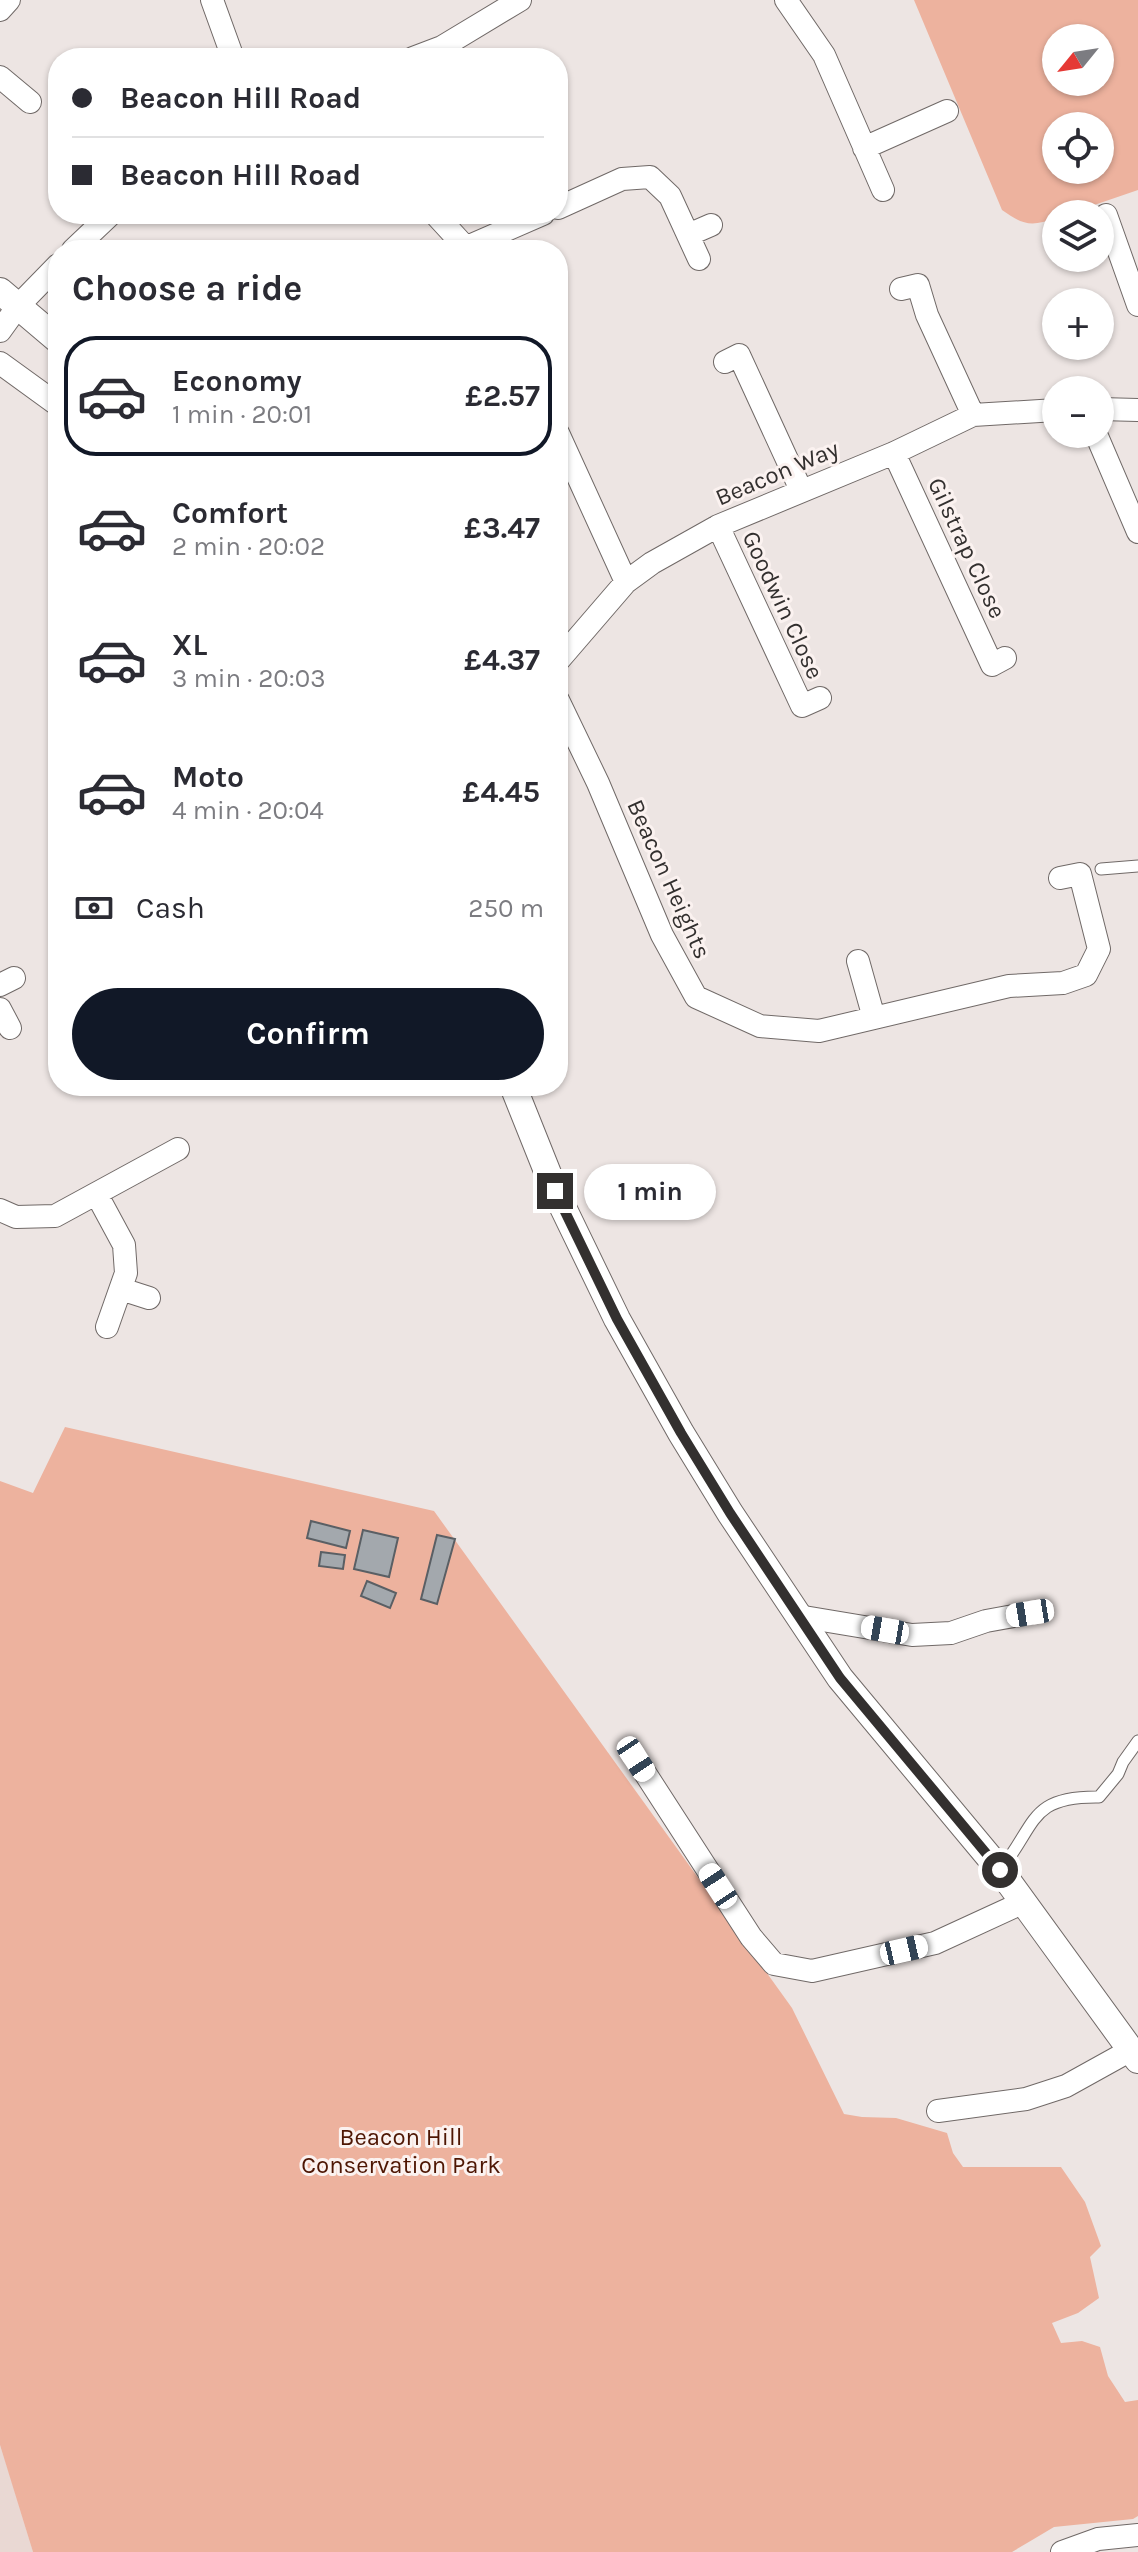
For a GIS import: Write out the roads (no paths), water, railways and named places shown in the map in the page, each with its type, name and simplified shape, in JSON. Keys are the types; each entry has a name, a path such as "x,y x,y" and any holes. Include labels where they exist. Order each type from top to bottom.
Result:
{"street":[{"path":"0,10 9,0"},
{"path":"212,0 229,48"},
{"path":"439,48 520,0"},
{"path":"786,0 824,55 883,190"},
{"path":"0,77 30,102"},
{"path":"864,148 947,111"},
{"path":"568,203 622,179 650,177 670,196 699,259"},
{"path":"84,240 100,224"},
{"path":"444,224 460,240"},
{"path":"487,240 522,224"},
{"path":"688,235 711,225"},
{"path":"1114,238 1138,305"},
{"path":"0,331 9,299 48,272"},
{"path":"918,285 927,315 973,415"},
{"path":"9,299 48,332"},
{"path":"740,355 801,490"},
{"path":"0,363 48,398"},
{"path":"1114,409 1138,410"},
{"name":"Beacon Way","path":"568,649 626,582 652,563 718,526 894,453 973,415 1042,411"},
{"path":"1102,448 1138,532"},
{"name":"Gilstrap Close","path":"894,453 991,665"},
{"path":"568,455 626,582"},
{"name":"Goodwin Close","path":"718,526 802,706"},
{"name":"Beacon Heights","path":"568,721 598,783 662,935 696,997 760,1026 819,1031 1009,986 1063,983 1086,975 1099,949 1080,874"},
{"path":"858,961 874,1018"},
{"path":"517,1096 555,1191 617,1319 730,1513 840,1678 1000,1870 1134,2055 1066,2086 1026,2099 938,2111"},
{"path":"0,1210 16,1217 55,1216 178,1149"},
{"path":"97,1195 124,1245 126,1273 107,1327"},
{"path":"121,1289 149,1298"},
{"path":"798,1616 912,1635 951,1633 986,1621 1030,1613"},
{"path":"636,1759 751,1937 774,1964 812,1971 935,1943 1022,1903"},
{"path":"1062,2552 1098,2539 1138,2535"}],"lane":[{"path":"1080,874 1138,866"},
{"path":"1000,1870 1014,1852 1029,1823 1050,1805 1063,1799 1099,1797 1118,1774 1138,1741"}],"park label":[{"name":"Beacon Hill Conservation Park","path":"401,2151"}]}
